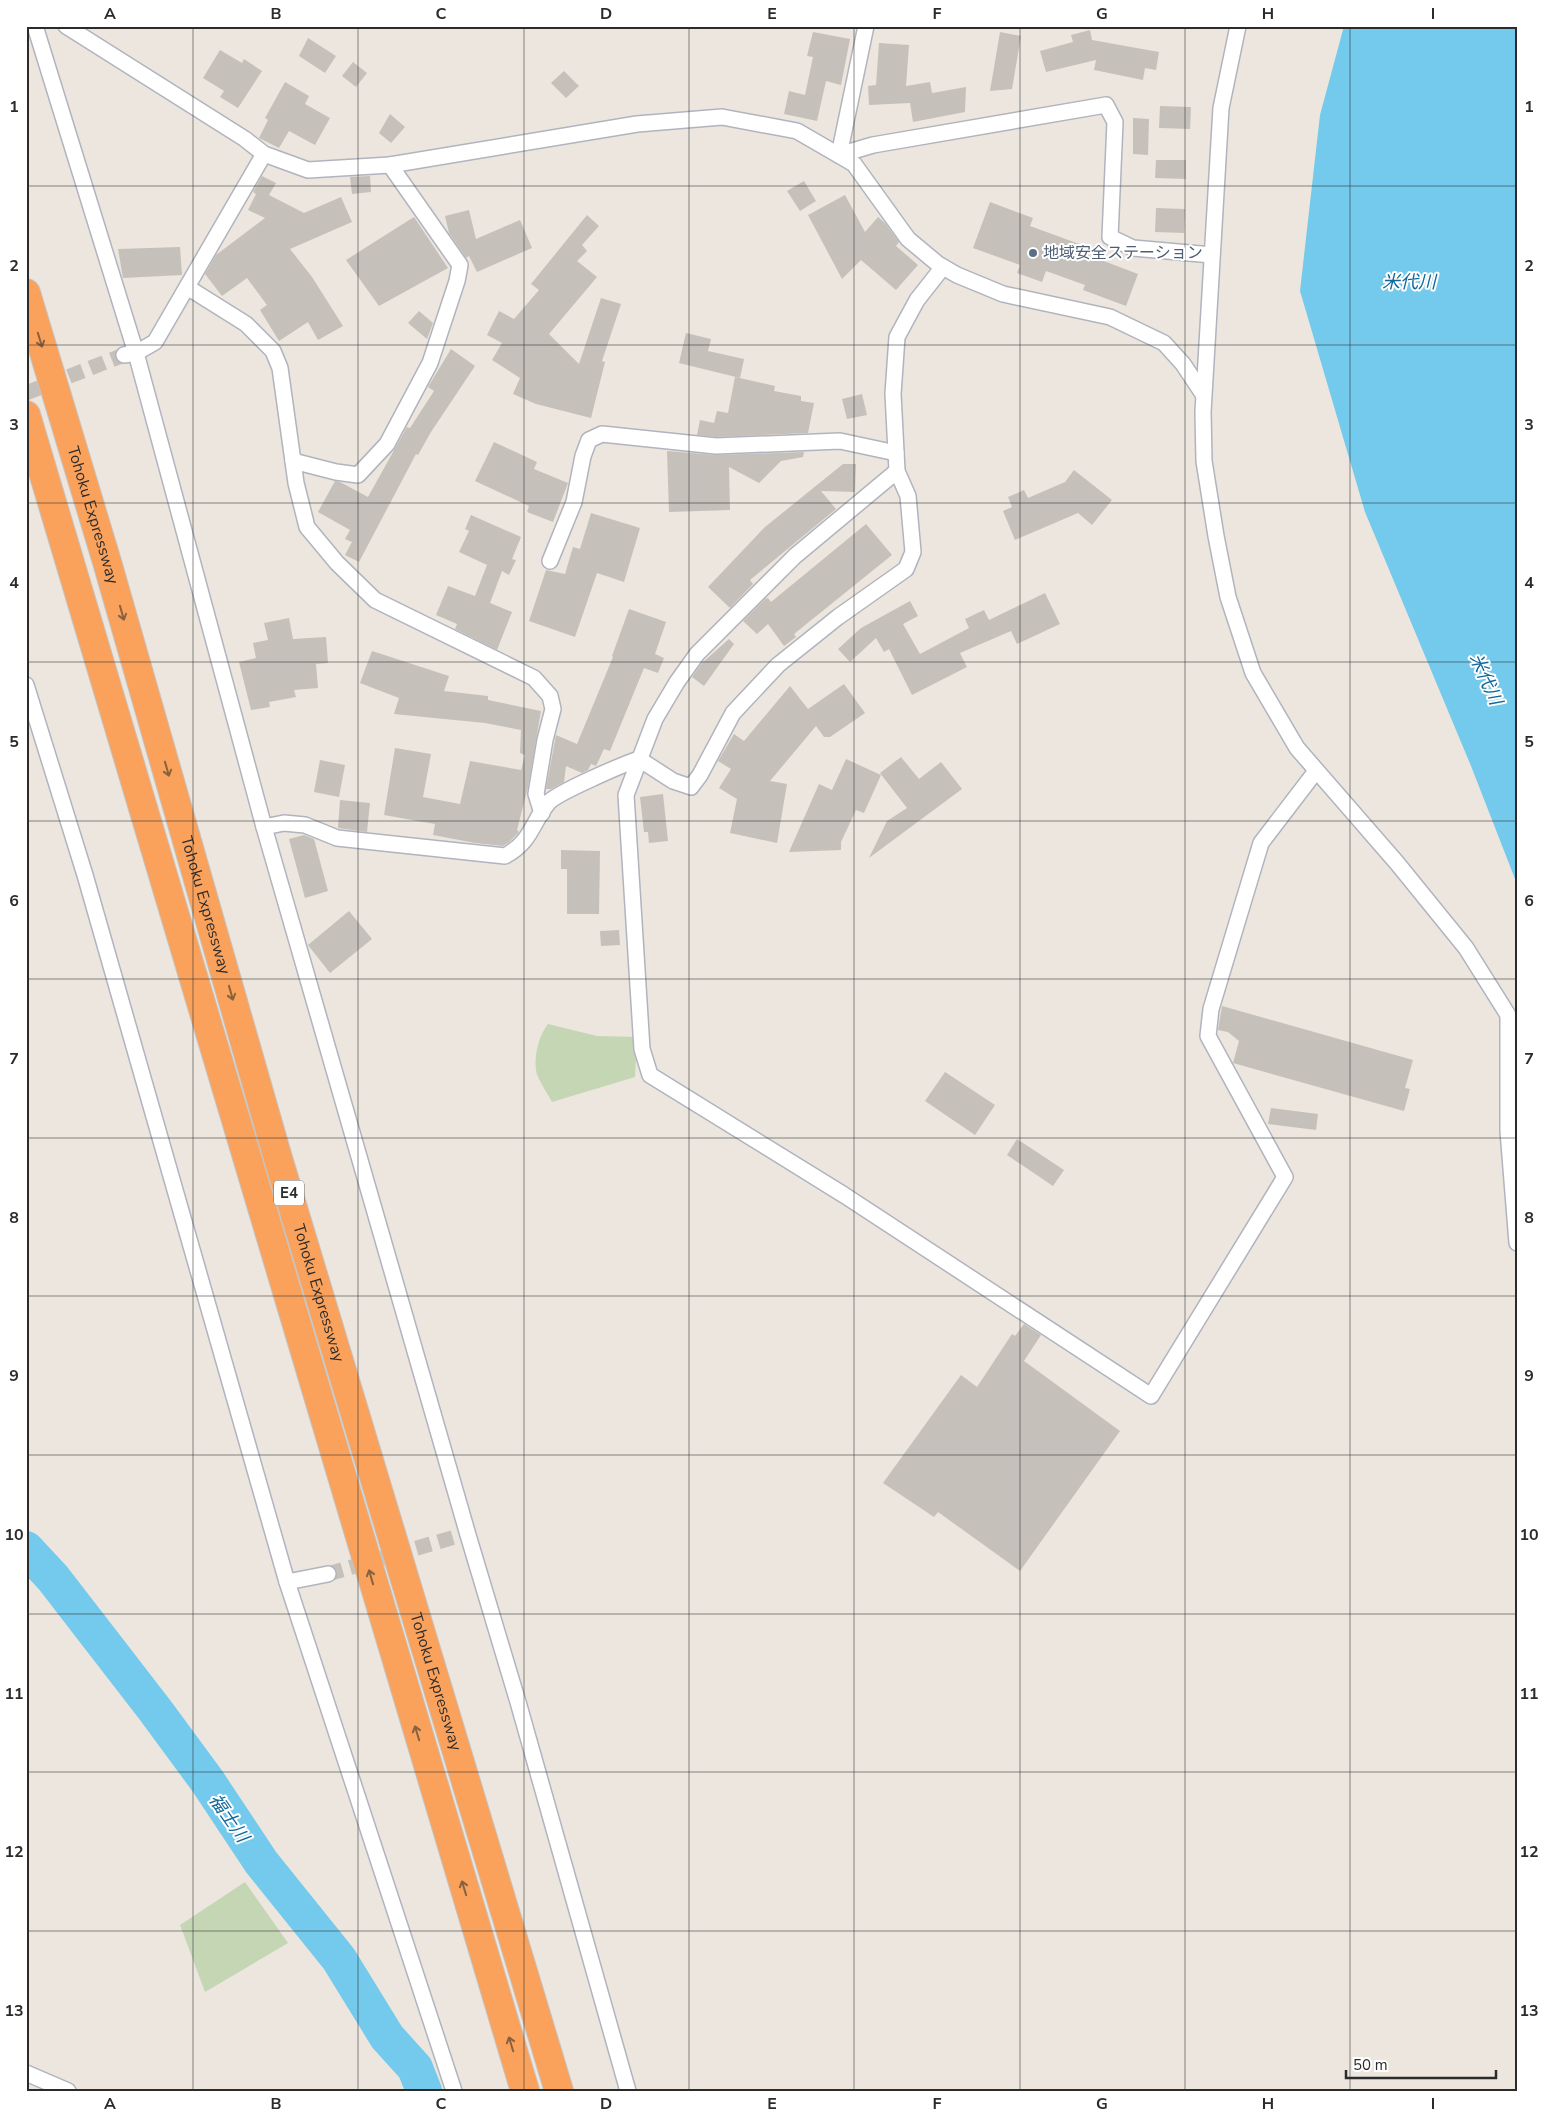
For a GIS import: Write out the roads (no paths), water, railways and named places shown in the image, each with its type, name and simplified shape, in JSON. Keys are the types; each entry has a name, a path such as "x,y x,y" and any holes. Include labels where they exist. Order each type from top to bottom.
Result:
{"highway":[{"name":"Tohoku Expressway","path":"26,293 107,562 278,1155 559,2091"},
{"name":"Tohoku Expressway","path":"26,415 525,2091"}],"street":[{"path":"35,26 264,827 461,1536 518,1702 628,2091"},
{"path":"66,26 245,139 264,154 308,170 390,165 637,124 722,117 797,132 854,164 908,239 943,267 957,275 1003,294 1110,317 1164,342 1183,364 1203,394"},
{"path":"839,155 866,26"},
{"path":"1238,26 1221,108 1203,394 1204,461 1228,597 1253,672 1296,748 1397,863 1466,948 1508,1015 1508,1131 1517,1243"},
{"path":"839,155 873,144 1106,105 1115,122 1110,237 1133,248 1212,255"},
{"path":"130,354 155,342 264,154"},
{"path":"293,461 336,472 358,475 387,444 430,362 457,281 460,265 390,165"},
{"path":"639,759 673,781 691,787 700,775 733,713 778,665 838,617 906,569 913,552 908,496 897,471 893,394 897,337 917,300 943,267"},
{"path":"188,287 246,324 273,351 280,368 296,484 308,527 337,563 375,600 534,678 550,696 553,709 545,740 536,794 542,813"},
{"path":"550,561 574,502 588,440 602,434 716,446 840,441 896,454"},
{"path":"897,471 795,556 697,654 655,718 626,795 642,1049 650,1075 844,1195 1151,1396 1285,1177 1208,1036 1211,1009 1261,843 1316,770"},
{"path":"26,685 85,875 287,1582 454,2091"},
{"path":"264,827 284,823 305,825 337,838 505,856 518,848 532,830 549,801 618,766 639,759"},
{"path":"287,1582 328,1574"},
{"path":"26,2073 68,2091"}],"water":[{"name":"米代川","path":"1344,26 1517,26 1517,884 1471,766 1365,512 1300,291 1320,115"}],"waterway":[{"name":"福士川","path":"26,1549 53,1578 155,1710 208,1782 261,1862 339,1959 387,2037 415,2068 424,2091"}],"tunnel":[{"path":"26,393 124,355"},
{"path":"328,1574 455,1537"}],"place":[{"name":"地域安全ステーション","path":"1033,253"}]}
